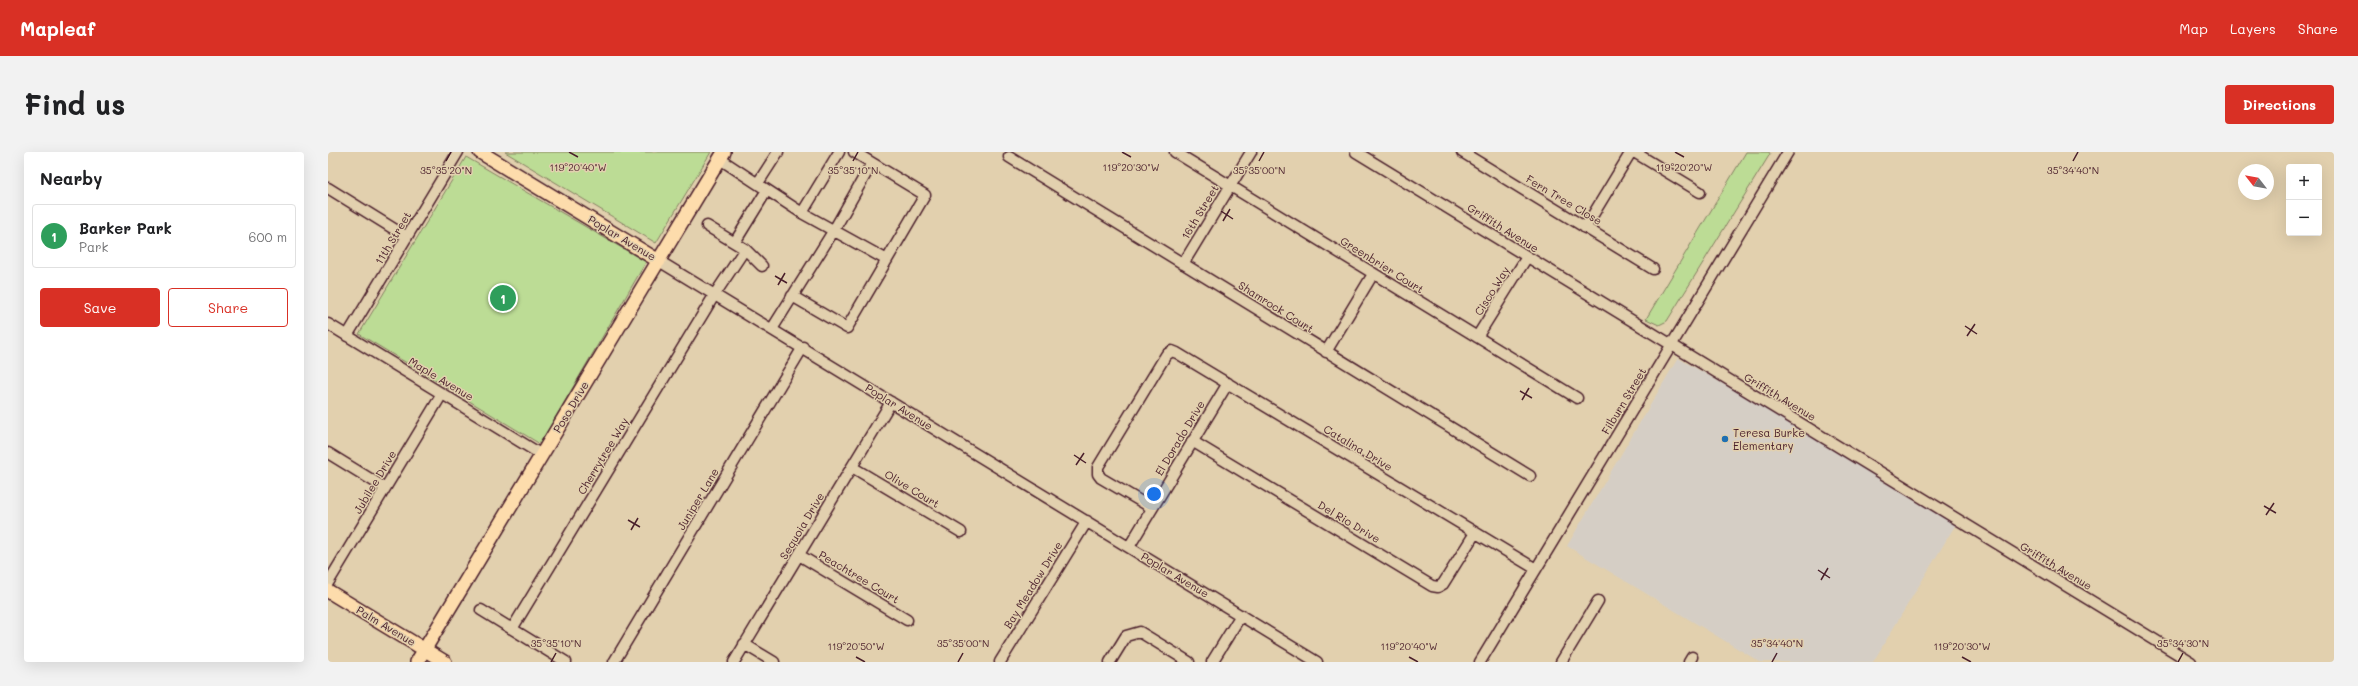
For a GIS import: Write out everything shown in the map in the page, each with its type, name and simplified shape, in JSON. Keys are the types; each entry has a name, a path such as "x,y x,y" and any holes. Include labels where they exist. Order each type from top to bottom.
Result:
{"main road":[{"name":"Poplar Avenue","path":"480,152 659,261"},
{"name":"Poso Drive","path":"417,662 722,156"},
{"name":"Palm Avenue","path":"328,591 445,662"}],"street":[{"name":"11th Street","path":"347,336 458,152"},
{"path":"758,184 778,152"},
{"path":"802,213 839,152"},
{"path":"792,296 847,328 925,195 854,152"},
{"name":"Greenbrier Court","path":"1175,152 1577,398"},
{"name":"16th Street","path":"1183,264 1251,152"},
{"name":"Griffith Avenue","path":"1357,152 2191,662"},
{"name":"Fern Tree Close","path":"1462,152 1653,269"},
{"path":"1585,228 1633,152 1700,192"},
{"name":"Filburn Street","path":"1480,662 1788,152"},
{"path":"722,156 758,184 802,213 887,260"},
{"name":"Shamrock Court","path":"1009,157 1530,476"},
{"path":"772,329 834,230 872,163"},
{"path":"328,188 407,237"},
{"path":"735,242 767,190"},
{"path":"707,226 745,249 762,266"},
{"name":"Cherrytree Way","path":"512,629 715,294 745,249"},
{"name":"Cisco Way","path":"1477,337 1527,257"},
{"name":"Poplar Avenue","path":"659,261 1317,662"},
{"path":"1326,352 1373,274"},
{"name":"Maple Avenue","path":"328,324 542,455"},
{"name":"Juniper Lane","path":"614,662 803,348"},
{"name":"Catalina Drive","path":"1152,508 1101,478 1098,467 1166,355 1172,352 1177,353 1228,383 1536,570"},
{"name":"El Dorado Drive","path":"1129,547 1228,383"},
{"name":"Jubilee Drive","path":"328,583 442,394"},
{"name":"Sequoia Drive","path":"734,662 890,402"},
{"name":"Del Rio Drive","path":"1192,441 1432,586 1438,587 1443,584 1475,533"},
{"path":"328,453 385,488"},
{"name":"Olive Court","path":"852,467 961,532"},
{"name":"Bay Meadow Drive","path":"1000,662 1087,521"},
{"name":"Peachtree Court","path":"799,554 907,620"},
{"path":"1561,662 1598,601"},
{"path":"481,610 566,662"},
{"path":"1212,662 1242,615"},
{"path":"1110,662 1126,636 1140,632 1189,662"},
{"path":"744,644 774,662"}],"shaded area":[{"name":"Teresa Burke Elementary","path":"1678,358 1959,519 1873,662 1760,662 1567,546"}],"green space":[{"path":"505,152 711,152 656,243"},
{"path":"1746,152 1769,152 1770,154 1667,321 1659,325 1646,319"},
{"path":"466,157 646,262 540,444 359,334"}],"place":[{"name":"Barker Park","path":"503,298"},
{"name":"Teresa Burke Elementary","path":"1725,439"}]}
